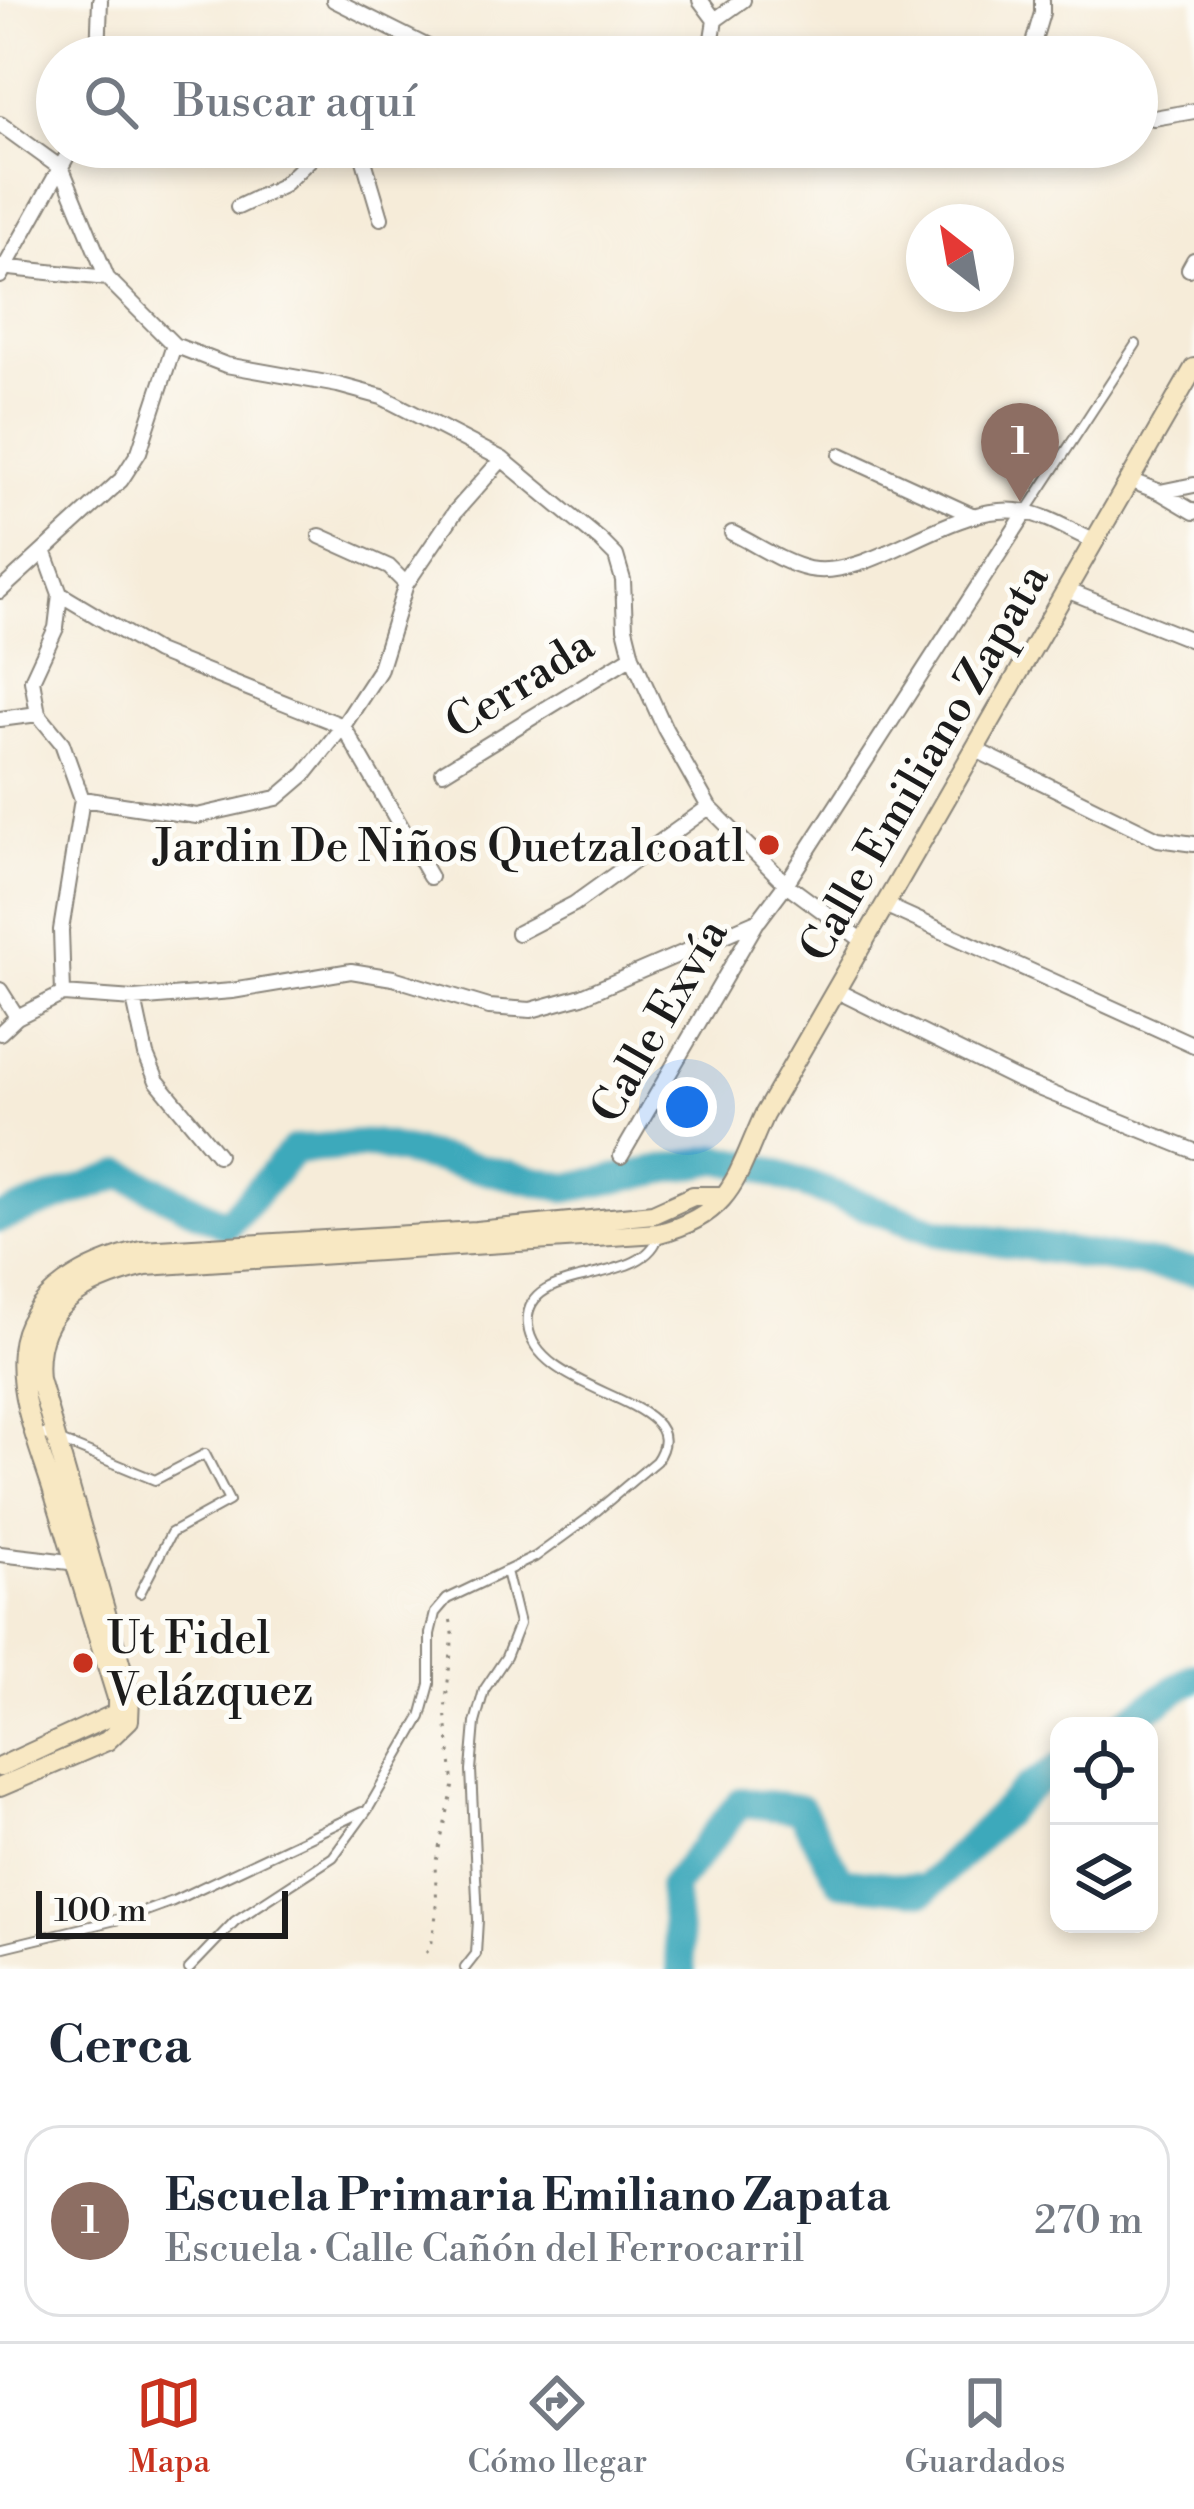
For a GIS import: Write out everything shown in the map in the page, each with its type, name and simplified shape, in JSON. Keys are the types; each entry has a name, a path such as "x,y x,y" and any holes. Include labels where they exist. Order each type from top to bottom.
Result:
{"main road":[{"name":"Calle Emiliano Zapata","path":"123,1717 21,1349 49,1297 109,1258 142,1251 656,1224 693,1196 724,1196 742,1173 753,1140 1194,368"},
{"path":"0,1767 123,1717"},
{"path":"0,1787 107,1741 123,1717"}],"street":[{"path":"99,36 100,0"},
{"path":"334,0 405,36"},
{"path":"700,0 716,20"},
{"path":"713,36 716,20 743,0"},
{"path":"1035,36 1042,0"},
{"path":"1158,117 1194,111"},
{"path":"0,124 36,151"},
{"path":"59,168 107,278 175,345 226,365 382,397 502,459 616,556 632,656 665,729 709,807 786,884 866,944"},
{"path":"238,207 282,186 301,168"},
{"path":"366,168 381,218"},
{"path":"62,170 2,270 107,278"},
{"path":"0,591 121,480 139,452 175,345"},
{"path":"841,455 974,516"},
{"path":"82,799 197,816 277,798 305,774 343,726 379,671 406,584 454,512 502,459"},
{"path":"1129,480 1194,512"},
{"path":"1160,492 1194,485"},
{"path":"732,533 807,568 838,569 998,511 1026,512 1094,541"},
{"name":"Calle Exvía","path":"620,1156 758,920 786,884 1026,512"},
{"path":"320,536 389,567 406,584"},
{"path":"45,553 60,594 56,628 32,680 38,714 62,743 82,799 61,930 63,994"},
{"path":"1066,590 1194,641"},
{"path":"60,594 158,652 343,726 430,878"},
{"name":"Cerrada","path":"443,772 632,656"},
{"path":"0,719 38,714"},
{"path":"976,750 1158,839 1194,844"},
{"path":"518,933 574,904 709,807"},
{"path":"887,906 1194,1046"},
{"path":"0,1033 17,1017 63,994 134,999 232,991 351,971 393,978 489,1007 531,1010 582,996 758,920"},
{"path":"0,990 17,1017"},
{"path":"839,992 1016,1079 1194,1151"},
{"path":"134,999 157,1081 218,1155"},
{"path":"0,1554 84,1563"}],"lane":[{"path":"1026,512 1136,344"},
{"path":"189,1969 235,1921 333,1857 368,1809 421,1717 430,1684 430,1634 435,1613 447,1599 535,1557 656,1461 665,1447 666,1432 655,1418 573,1379 536,1346 527,1324 533,1301 549,1287 644,1259 656,1247 656,1224"},
{"path":"44,1434 155,1480 205,1454 229,1501 171,1533 140,1593"},
{"path":"465,1968 476,1954 478,1920 472,1791 475,1723 484,1690 506,1657 519,1624 506,1570"},
{"path":"0,1948 132,1916 173,1901 368,1809"}],"path":[{"path":"427,1954 437,1908 435,1865 454,1785 445,1711 453,1633 447,1599"}],"waterway":[{"path":"0,1218 123,1174 227,1225 294,1150 372,1144 567,1188 719,1159 757,1167 937,1232 1194,1271"},
{"path":"1134,1717 1194,1677"},
{"path":"681,1969 672,1887 741,1802 800,1809 841,1881 925,1890 1027,1789 1050,1774"}],"place":[{"name":"Escuela Primaria Emiliano Zapata","path":"1020,502"},
{"name":"Jardin De Niños Quetzalcoatl","path":"769,845"},
{"name":"Ut Fidel Velázquez","path":"83,1663"}]}
